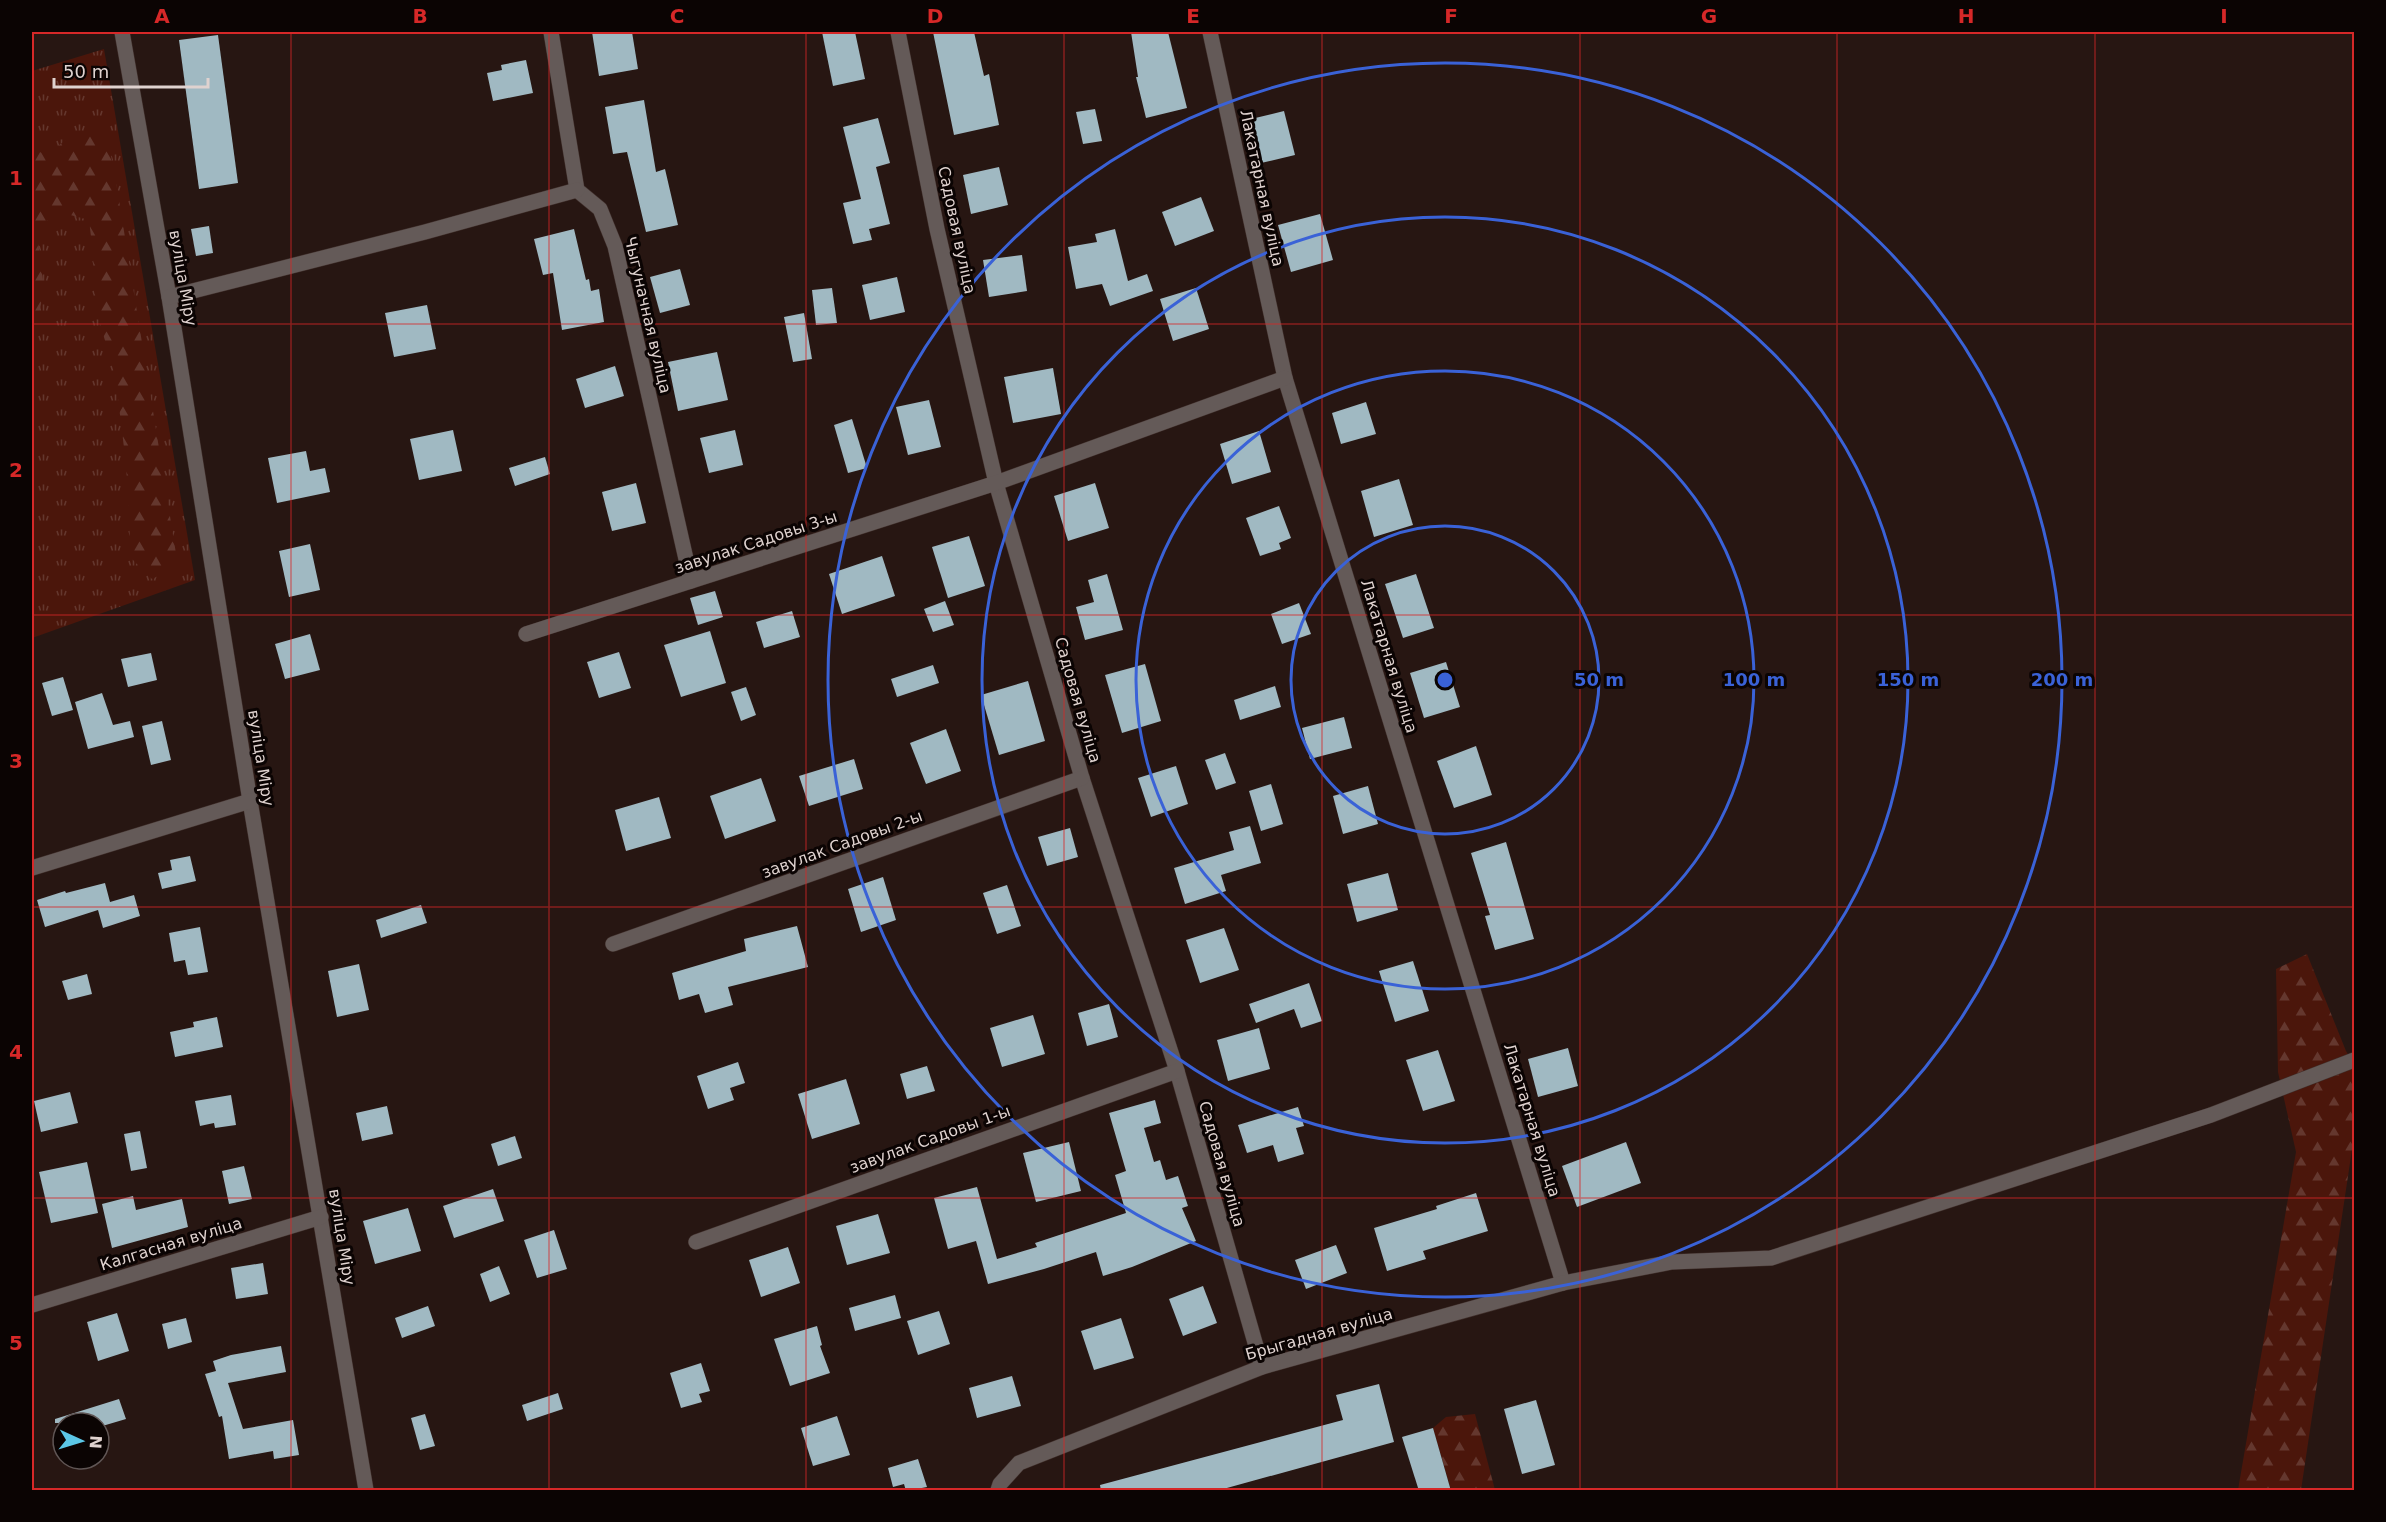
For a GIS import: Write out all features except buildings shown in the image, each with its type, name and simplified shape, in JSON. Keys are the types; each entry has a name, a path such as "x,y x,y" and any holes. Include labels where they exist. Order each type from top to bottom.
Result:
{"street":[{"name":"вуліца Міру","path":"122,32 169,297 250,801 366,1491"},
{"path":"169,297 425,232 577,190 551,32"},
{"name":"Садовая вуліца","path":"898,32 937,229 996,483 1082,778 1177,1071 1262,1367"},
{"name":"Лакатарная вуліца","path":"1210,32 1284,378 1563,1283"},
{"name":"Чыгуначная вуліца","path":"577,190 600,209 615,246 691,581"},
{"name":"завулак Садовы 3-ы","path":"526,634 996,483 1284,378"},
{"name":"завулак Садовы 2-ы","path":"613,945 1082,778"},
{"path":"32,868 250,801"},
{"name":"Брыгадная вуліца","path":"998,1491 1000,1484 1019,1463 1262,1367 1563,1283 1672,1262 1771,1258 2211,1115 2355,1060"},
{"name":"завулак Садовы 1-ы","path":"696,1242 1177,1071"},
{"name":"Калгасная вуліца","path":"32,1305 321,1217"}],"green space":[{"path":"104,49 195,580 32,638 32,71"},
{"path":"74,134 108,139 118,194 178,566 152,579 131,558 126,464 115,374 95,307 89,220 63,213 36,226 44,288 35,336 32,339 32,150 47,154"},
{"path":"2307,954 2346,1051 2354,1064 2354,1136 2301,1490 2238,1490 2296,1152 2278,1072 2276,969"},
{"path":"1475,1414 1495,1490 1451,1490 1433,1428 1446,1417"}]}
